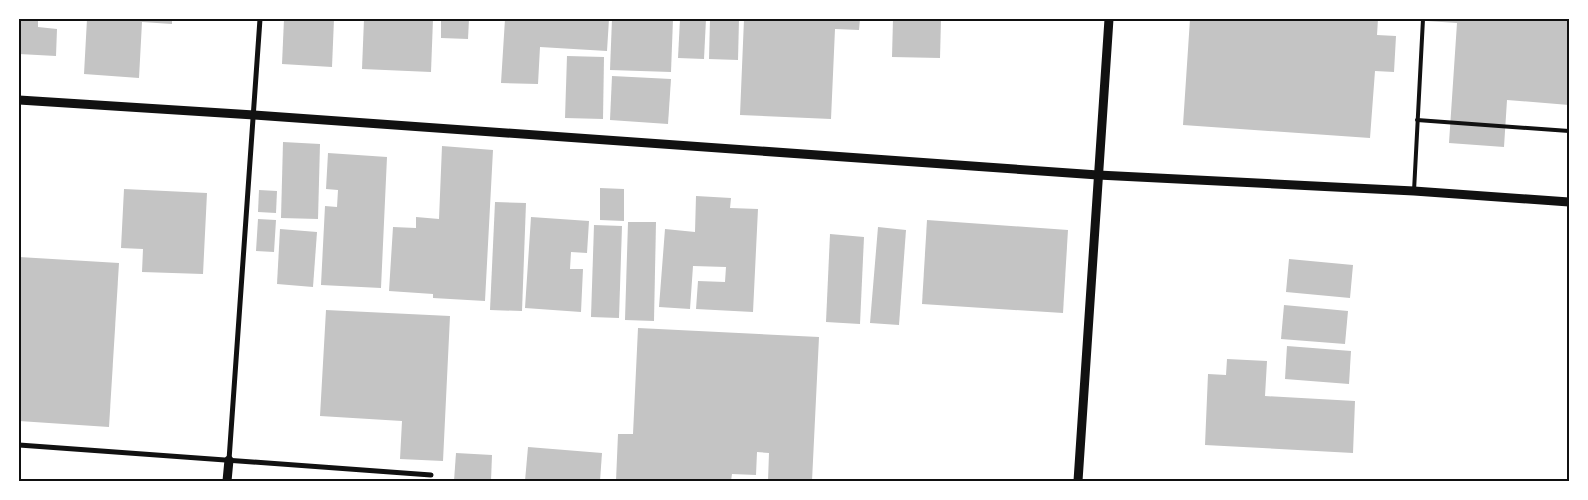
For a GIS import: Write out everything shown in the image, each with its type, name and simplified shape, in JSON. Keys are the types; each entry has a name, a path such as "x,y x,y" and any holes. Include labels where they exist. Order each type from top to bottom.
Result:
{"street":[{"path":"227,481 260,19"},
{"path":"1078,481 1109,19"},
{"path":"19,100 254,114 1098,174 1414,191 1569,202"},
{"path":"19,445 432,475"}],"lane":[{"path":"1414,191 1423,19"},
{"path":"1417,120 1569,131"}],"building":[{"path":"19,19 38,19 38,27 57,29 56,56 19,54"},
{"path":"87,19 172,19 172,24 142,22 139,78 84,74"},
{"path":"284,19 334,19 332,67 282,64"},
{"path":"364,19 433,19 431,72 362,69"},
{"path":"441,19 469,19 468,39 441,38"},
{"path":"505,19 609,19 607,51 540,47 538,84 501,83"},
{"path":"612,19 673,19 671,72 610,70"},
{"path":"680,19 706,19 704,59 678,58"},
{"path":"710,19 739,19 738,60 709,59"},
{"path":"744,19 860,19 859,30 835,29 831,119 740,115"},
{"path":"893,19 941,19 940,58 892,57"},
{"path":"1190,19 1378,19 1377,35 1396,36 1394,72 1375,71 1370,138 1183,125"},
{"path":"1412,19 1569,19 1569,105 1507,100 1504,147 1449,143 1457,23"},
{"path":"567,56 604,57 603,119 565,118"},
{"path":"612,76 671,79 668,124 610,120"},
{"path":"283,142 320,144 318,219 281,218"},
{"path":"442,146 493,150 485,301 433,298 433,294 389,291 393,227 416,228 416,217 439,219"},
{"path":"328,153 387,157 381,288 321,285 325,206 337,207 338,190 326,189"},
{"path":"600,188 624,189 624,221 600,220"},
{"path":"124,189 207,193 203,274 142,272 143,249 121,248"},
{"path":"259,190 277,191 276,213 258,212"},
{"path":"696,196 731,198 730,208 758,209 753,312 696,309 698,281 725,282 726,267 693,266 690,309 659,307 665,229 695,232"},
{"path":"495,202 526,203 522,311 490,310"},
{"path":"531,217 589,221 587,253 571,252 570,269 583,269 581,312 525,308"},
{"path":"258,219 276,220 274,252 256,251"},
{"path":"927,220 1068,230 1063,313 922,304"},
{"path":"628,222 656,222 654,321 625,320"},
{"path":"594,225 622,226 619,318 591,317"},
{"path":"878,227 906,230 899,325 870,323"},
{"path":"280,229 317,232 313,287 277,284"},
{"path":"830,234 864,237 860,324 826,322"},
{"path":"19,257 119,263 109,427 19,421"},
{"path":"1289,259 1353,265 1350,298 1286,292"},
{"path":"1284,305 1348,311 1345,344 1281,339"},
{"path":"326,310 450,316 443,461 400,459 402,421 320,416"},
{"path":"638,328 819,337 812,481 768,481 769,453 757,452 756,475 732,474 731,481 616,481 618,434 633,434"},
{"path":"1287,346 1351,351 1349,384 1285,379"},
{"path":"1227,359 1267,361 1265,396 1355,401 1353,453 1205,445 1208,374 1226,375"},
{"path":"528,447 602,453 600,481 525,481"},
{"path":"456,453 492,455 491,481 454,481"}]}
